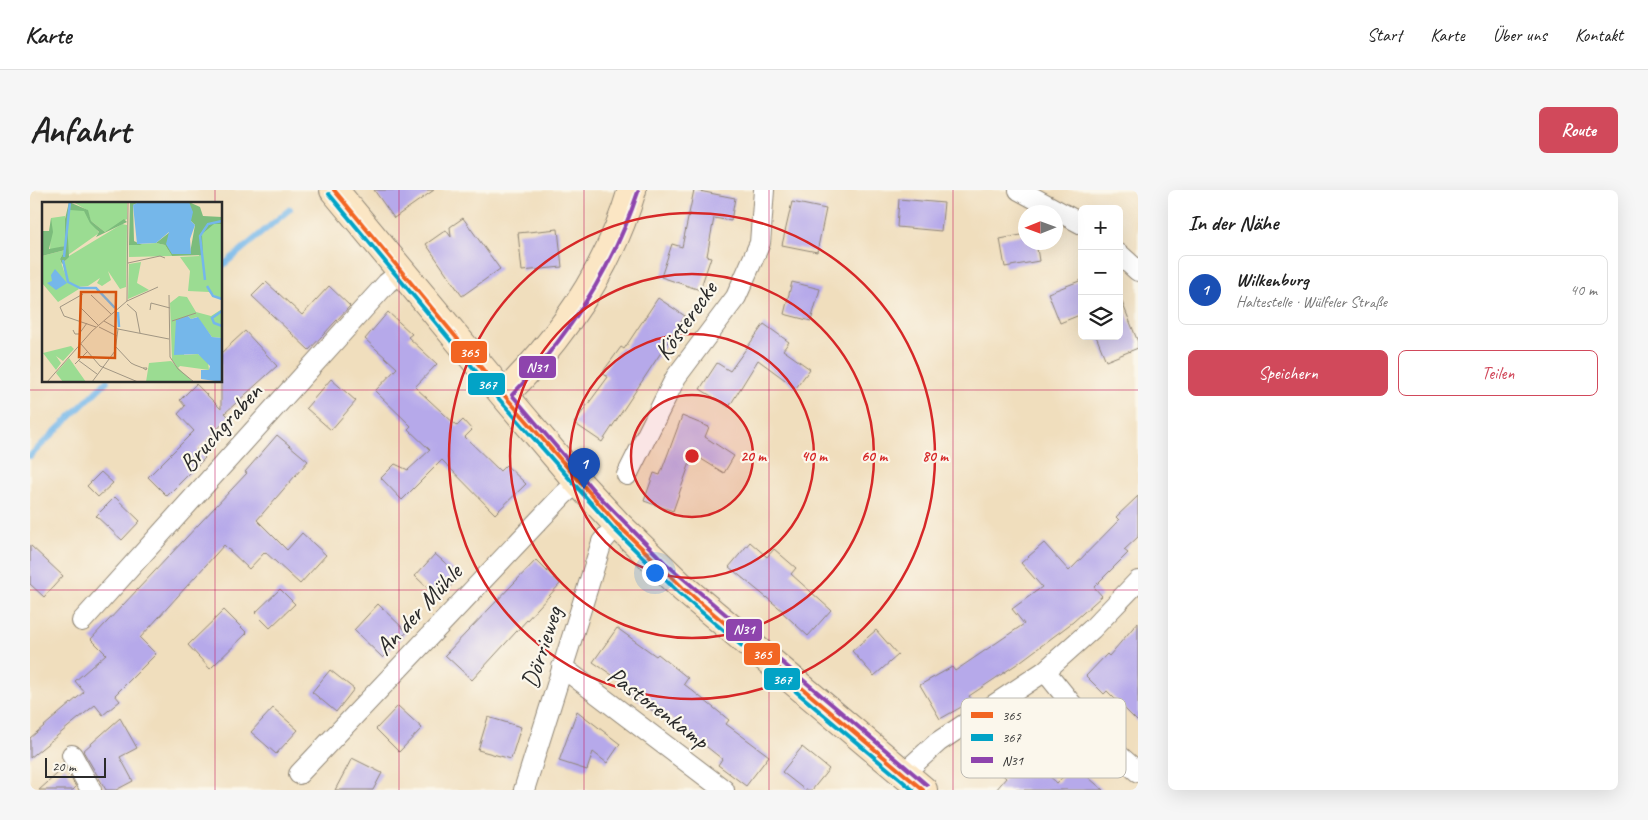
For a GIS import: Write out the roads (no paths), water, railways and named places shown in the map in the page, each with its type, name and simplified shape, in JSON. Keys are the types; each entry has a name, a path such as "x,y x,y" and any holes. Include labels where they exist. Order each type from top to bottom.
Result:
{"main road":[{"path":"334,190 504,395 578,482 617,524 683,588 913,782"},
{"path":"504,395 544,352 597,276 623,222 632,190"}],"street":[{"name":"Kösterecke","path":"627,475 676,377 736,297 760,243 764,190"},
{"path":"1019,190 1078,222"},
{"path":"1123,258 1138,271"},
{"name":"Bruchgraben","path":"82,621 380,290 401,272"},
{"name":"An der Mühle","path":"298,774 563,495 578,482"},
{"name":"Dörrieweg","path":"524,790 602,542 617,524"},
{"path":"1004,698 1045,671 1092,629 1138,581"},
{"name":"Pastorenkamp","path":"562,667 724,790"},
{"path":"1045,671 1067,698"},
{"path":"913,782 938,742 961,727"},
{"path":"72,755 91,790"},
{"path":"1126,762 1138,772"}],"waterway":[{"name":"Bruchgraben","path":"222,266 290,209"},
{"name":"Bruchgraben","path":"30,456 106,382"}],"place":[{"name":"Wilkenburg","path":"584,489"}]}
